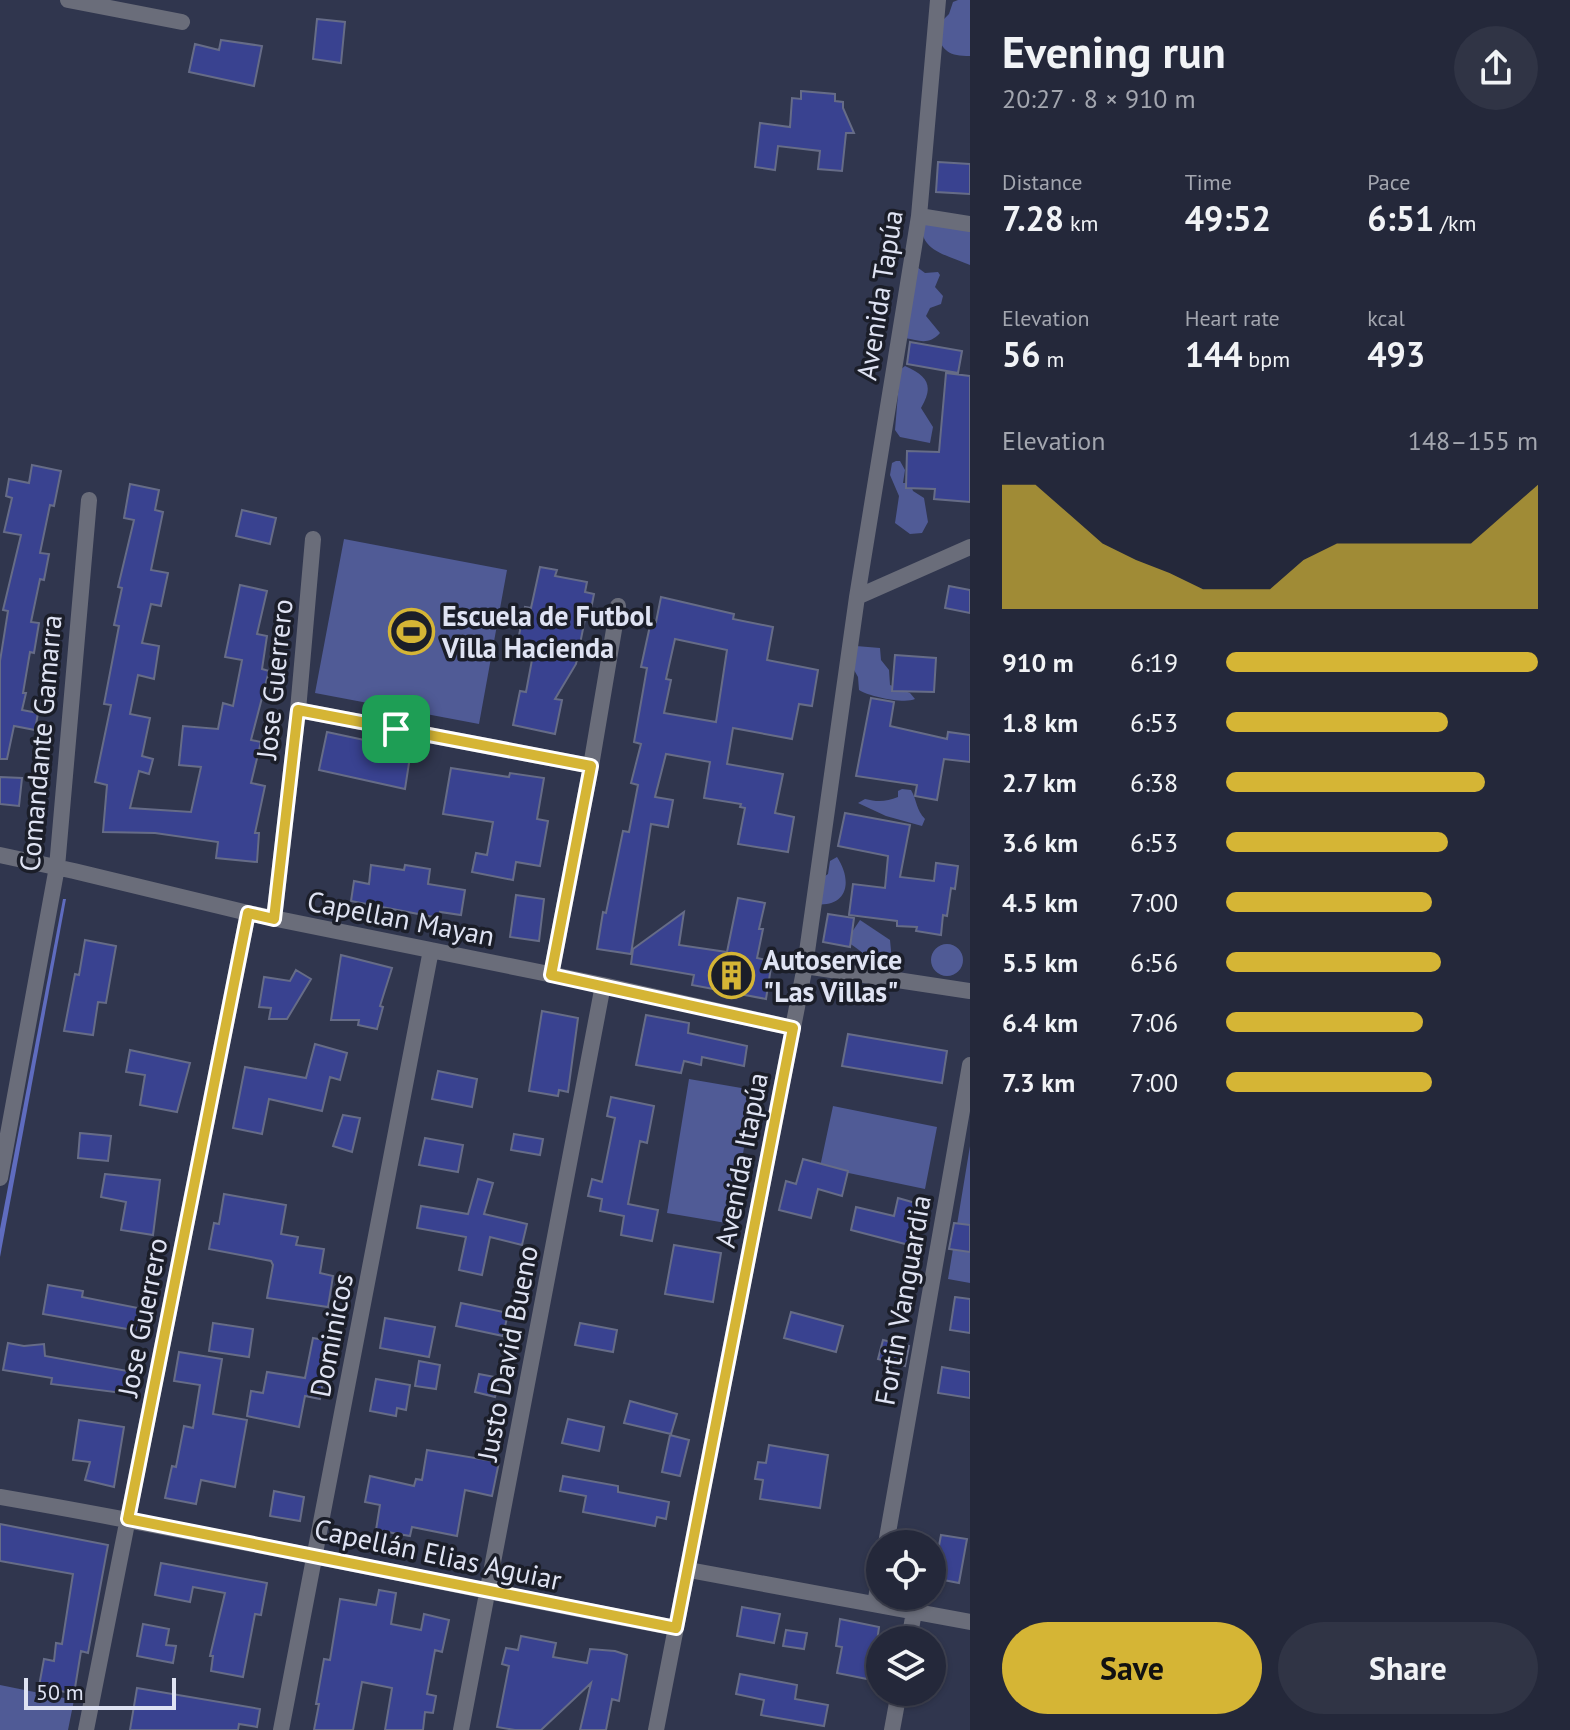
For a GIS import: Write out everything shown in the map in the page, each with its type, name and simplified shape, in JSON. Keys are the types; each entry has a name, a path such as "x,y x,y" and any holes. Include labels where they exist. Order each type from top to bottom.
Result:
{"street":[{"path":"68,0 182,22"},
{"name":"Avenida Tapúa","path":"857,597 919,216 938,0"},
{"path":"919,216 970,224"},
{"name":"Comandante Gamarra","path":"0,1178 57,867 89,500"},
{"name":"Jose Guerrero","path":"274,919 298,710 313,539"},
{"path":"857,597 970,547"},
{"name":"Avenida Itapúa","path":"656,1730 805,966 857,597"},
{"path":"551,975 618,606"},
{"path":"298,710 591,766"},
{"name":"Capellan Mayan","path":"0,855 274,919 603,985 793,1028"},
{"name":"Jose Guerrero","path":"86,1730 248,913"},
{"name":"Dominicos","path":"281,1730 431,950"},
{"path":"805,966 970,991"},
{"name":"Justo David Bueno","path":"461,1730 603,985"},
{"name":"Fortin Vanguardia","path":"888,1530 970,1065"},
{"name":"Capellán Elias Aguiar","path":"0,1497 316,1555 676,1628"},
{"path":"689,1570 866,1602"},
{"path":"904,1610 970,1622"},
{"path":"912,1626 914,1612"},
{"path":"892,1730 896,1706"}],"shaded area":[{"path":"970,0 970,56 948,52 936,32 949,14 953,2"},
{"path":"924,220 970,225 970,265 944,255 929,245 922,230"},
{"path":"917,267 925,273 938,272 940,275 935,287 943,296 941,304 930,308 926,316 940,333 928,341 905,338"},
{"path":"905,366 924,378 928,388 921,408 933,427 930,443 900,437 895,430 900,370"},
{"path":"900,461 905,470 903,483 910,483 913,491 924,498 928,522 922,533 910,534 895,523 899,496 890,475 892,463"},
{"name":"Escuela de Futbol Villa Hacienda","path":"344,539 507,570 479,724 315,693"},
{"path":"856,646 880,648 881,660 889,670 890,685 910,693 915,699 887,699 859,690 858,677 849,661"},
{"path":"902,789 911,790 925,819 922,826 886,816 858,803 865,799 894,799"},
{"path":"837,857 845,875 844,891 834,902 813,904 813,884 828,874 830,861"},
{"path":"63,899 66,899 0,1257 0,1229"},
{"path":"860,920 890,940 892,961 888,969 849,943 848,938"},
{"path":"947,944 959,948 963,960 959,972 947,976 935,972 931,960 935,948"},
{"path":"689,1079 753,1090 732,1224 667,1213"},
{"path":"833,1106 937,1127 925,1189 820,1167"},
{"path":"970,1146 970,1283 948,1279"},
{"path":"0,1685 74,1700 68,1730 0,1730"}],"building":[{"path":"317,19 345,22 341,63 313,59"},
{"path":"221,40 262,46 254,86 189,72 195,44 219,50"},
{"path":"801,91 835,94 835,101 843,102 854,133 846,133 842,171 818,169 820,151 778,146 775,170 755,167 760,123 790,127 792,98 801,99"},
{"path":"938,162 970,164 970,194 936,192"},
{"path":"910,342 962,351 958,373 907,364"},
{"path":"946,373 970,376 970,502 934,499 935,489 906,488 907,451 939,452"},
{"path":"32,465 61,471 40,553 49,554 31,622 39,623 23,693 26,693 22,710 38,713 35,730 14,726 7,759 0,759 0,661 8,611 3,610 21,535 4,532 12,498 6,496 9,479 29,483"},
{"path":"130,484 159,490 155,510 163,512 151,570 168,573 161,606 151,604 142,643 159,646 154,679 138,675 130,714 150,718 142,756 153,759 149,774 139,771 130,808 191,812 201,767 179,765 183,726 218,729 223,703 233,706 242,660 225,657 240,585 267,591 257,634 267,636 262,669 269,671 251,740 261,742 251,783 265,786 255,833 259,833 257,862 216,858 218,842 155,833 103,832 107,785 95,782 111,705 104,704 119,626 114,625 122,588 118,587 134,520 124,518"},
{"path":"242,510 276,518 270,544 236,536"},
{"path":"540,567 557,570 555,576 587,582 585,592 594,594 591,609 587,609 576,664 555,699 562,700 555,734 513,725 520,691 526,692 535,644 518,640 525,607 531,608"},
{"path":"949,586 970,590 970,613 945,608"},
{"path":"661,597 734,614 733,619 773,627 767,660 818,670 812,706 799,704 792,739 733,728 727,764 783,774 775,813 794,817 788,852 738,844 745,808 740,807 741,804 704,798 710,762 666,754 655,797 673,800 668,827 651,824 631,954 597,949 623,831 629,832 638,785 631,783 641,744 634,742 647,668 641,667 651,621 656,622","holes":["675,639 727,650 716,722 664,713 671,680 666,679"]},
{"path":"895,655 936,658 934,692 892,691"},
{"path":"871,698 894,702 890,726 947,739 948,732 970,735 970,762 944,759 937,800 915,796 917,785 856,776"},
{"path":"327,732 411,750 405,789 319,770"},
{"path":"451,768 509,777 510,773 544,778 537,819 548,821 540,866 516,862 513,880 472,872 476,853 487,855 493,822 443,814"},
{"path":"0,777 22,778 19,806 0,804"},
{"path":"845,813 910,825 900,877 934,881 936,863 958,866 947,916 943,915 941,935 916,931 917,927 897,926 897,921 849,915 853,884 885,888 888,856 838,846"},
{"path":"371,865 404,870 405,865 430,869 428,884 465,890 461,915 440,912 439,918 351,901 354,881 369,884"},
{"path":"516,895 544,899 539,941 510,937"},
{"path":"738,898 765,903 757,958 772,961 766,999 692,985 694,975 631,964 633,949 684,912 679,945 727,952"},
{"path":"828,914 854,918 850,947 823,942"},
{"path":"85,940 116,946 106,1003 98,1002 93,1035 64,1031"},
{"path":"341,955 392,968 380,1006 383,1007 377,1029 358,1025 359,1020 331,1020"},
{"path":"296,970 311,979 287,1019 269,1019 271,1008 259,1007 264,977 290,981"},
{"path":"542,1011 578,1018 568,1092 559,1090 558,1096 529,1091"},
{"path":"646,1015 689,1023 688,1033 747,1046 744,1066 702,1057 701,1065 684,1061 681,1073 636,1065"},
{"path":"848,1034 947,1051 942,1083 842,1066"},
{"path":"315,1044 347,1053 340,1080 330,1077 322,1111 269,1099 262,1134 233,1128 245,1067 306,1078"},
{"path":"130,1050 190,1063 177,1112 140,1105 145,1075 126,1072"},
{"path":"438,1071 477,1079 472,1107 432,1099"},
{"path":"611,1097 654,1106 647,1143 640,1141 628,1204 658,1210 652,1241 621,1235 624,1216 600,1211 602,1199 588,1196 592,1179 602,1182 615,1118 607,1116"},
{"path":"343,1115 360,1118 352,1152 333,1146"},
{"path":"80,1133 111,1136 108,1161 78,1158"},
{"path":"514,1134 543,1139 540,1155 511,1150"},
{"path":"425,1138 463,1145 458,1172 419,1165"},
{"path":"803,1159 848,1171 842,1196 818,1189 811,1218 779,1210 786,1181 796,1184"},
{"path":"105,1174 160,1180 153,1235 121,1230 126,1202 101,1197"},
{"path":"478,1179 493,1183 484,1214 527,1224 522,1245 490,1237 482,1275 459,1270 466,1237 417,1228 421,1206 468,1214"},
{"path":"224,1194 286,1205 281,1234 298,1237 296,1245 324,1249 320,1273 333,1276 328,1307 267,1298 273,1265 271,1261 209,1249 214,1223 219,1224"},
{"path":"898,1198 919,1204 909,1245 851,1230 856,1207 894,1216"},
{"path":"954,1223 970,1225 970,1252 949,1249"},
{"path":"674,1245 721,1253 713,1302 665,1294"},
{"path":"48,1285 83,1291 82,1297 148,1310 144,1332 43,1314"},
{"path":"955,1297 970,1299 970,1333 950,1330"},
{"path":"461,1303 508,1313 503,1336 456,1326"},
{"path":"791,1312 843,1326 836,1352 784,1338"},
{"path":"385,1318 435,1327 429,1357 380,1348"},
{"path":"213,1323 253,1329 249,1357 209,1351"},
{"path":"580,1323 617,1330 613,1352 575,1345"},
{"path":"313,1338 336,1342 332,1365 326,1364 320,1399 305,1396 299,1427 247,1416 251,1391 263,1393 267,1372 305,1378"},
{"path":"883,1340 909,1346 905,1366 878,1359"},
{"path":"8,1343 24,1346 44,1344 45,1356 133,1372 130,1394 51,1384 52,1378 3,1370"},
{"path":"179,1352 222,1359 213,1414 247,1420 235,1487 201,1480 196,1504 165,1498 172,1466 176,1467 184,1426 193,1428 200,1385 174,1381"},
{"path":"419,1361 440,1365 436,1389 415,1386"},
{"path":"942,1367 970,1372 970,1398 938,1393"},
{"path":"479,1374 500,1378 495,1397 475,1392"},
{"path":"376,1379 410,1385 406,1410 397,1408 396,1416 370,1411"},
{"path":"630,1401 677,1414 671,1434 624,1423"},
{"path":"568,1419 604,1427 599,1451 562,1443"},
{"path":"79,1420 124,1427 114,1487 85,1480 90,1462 73,1460"},
{"path":"670,1435 689,1440 680,1476 662,1472"},
{"path":"769,1445 828,1455 820,1508 760,1499 763,1480 755,1479 758,1462 766,1463"},
{"path":"427,1450 499,1462 492,1496 465,1490 457,1536 412,1527 410,1536 376,1530 380,1505 365,1502 370,1476 414,1486 416,1479 422,1480"},
{"path":"563,1476 618,1486 618,1492 669,1502 666,1519 657,1517 655,1526 583,1512 586,1496 560,1491"},
{"path":"274,1491 304,1497 300,1521 270,1516"},
{"path":"0,1524 108,1545 88,1653 81,1651 74,1694 39,1686 44,1659 54,1661 56,1643 62,1644 73,1574 0,1561"},
{"path":"946,1536 967,1539 959,1583 946,1580"},
{"path":"161,1563 267,1583 261,1615 255,1614 243,1677 211,1671 213,1656 210,1656 225,1593 193,1587 190,1602 155,1595"},
{"path":"379,1590 396,1593 391,1624 421,1630 424,1614 449,1620 442,1652 435,1650 427,1694 436,1696 433,1713 425,1712 423,1730 385,1730 392,1688 362,1682 353,1730 314,1730 324,1659 330,1660 340,1599 376,1605"},
{"path":"742,1607 780,1614 774,1643 737,1636"},
{"path":"840,1619 874,1626 866,1626 866,1679 837,1673 842,1647 836,1646"},
{"path":"143,1624 169,1629 166,1645 176,1646 173,1663 137,1656"},
{"path":"786,1630 807,1633 804,1649 783,1646"},
{"path":"521,1636 556,1643 553,1657 587,1663 590,1649 627,1655 619,1701 612,1699 606,1730 580,1730 591,1683 541,1730 497,1727 509,1666 502,1664 506,1648 518,1650"},
{"path":"740,1674 797,1685 795,1699 828,1705 824,1726 761,1715 764,1700 736,1694"},
{"path":"137,1688 260,1709 257,1727 239,1724 238,1730 130,1730"}],"place":[{"name":"Escuela de Futbol Villa Hacienda","path":"411,631"},
{"name":"Autoservice \"Las Villas\"","path":"732,975"}],"route":[{"path":"298,710 396,729 591,766 551,975 793,1028 676,1628 128,1519 248,913 274,919 298,710"}]}
